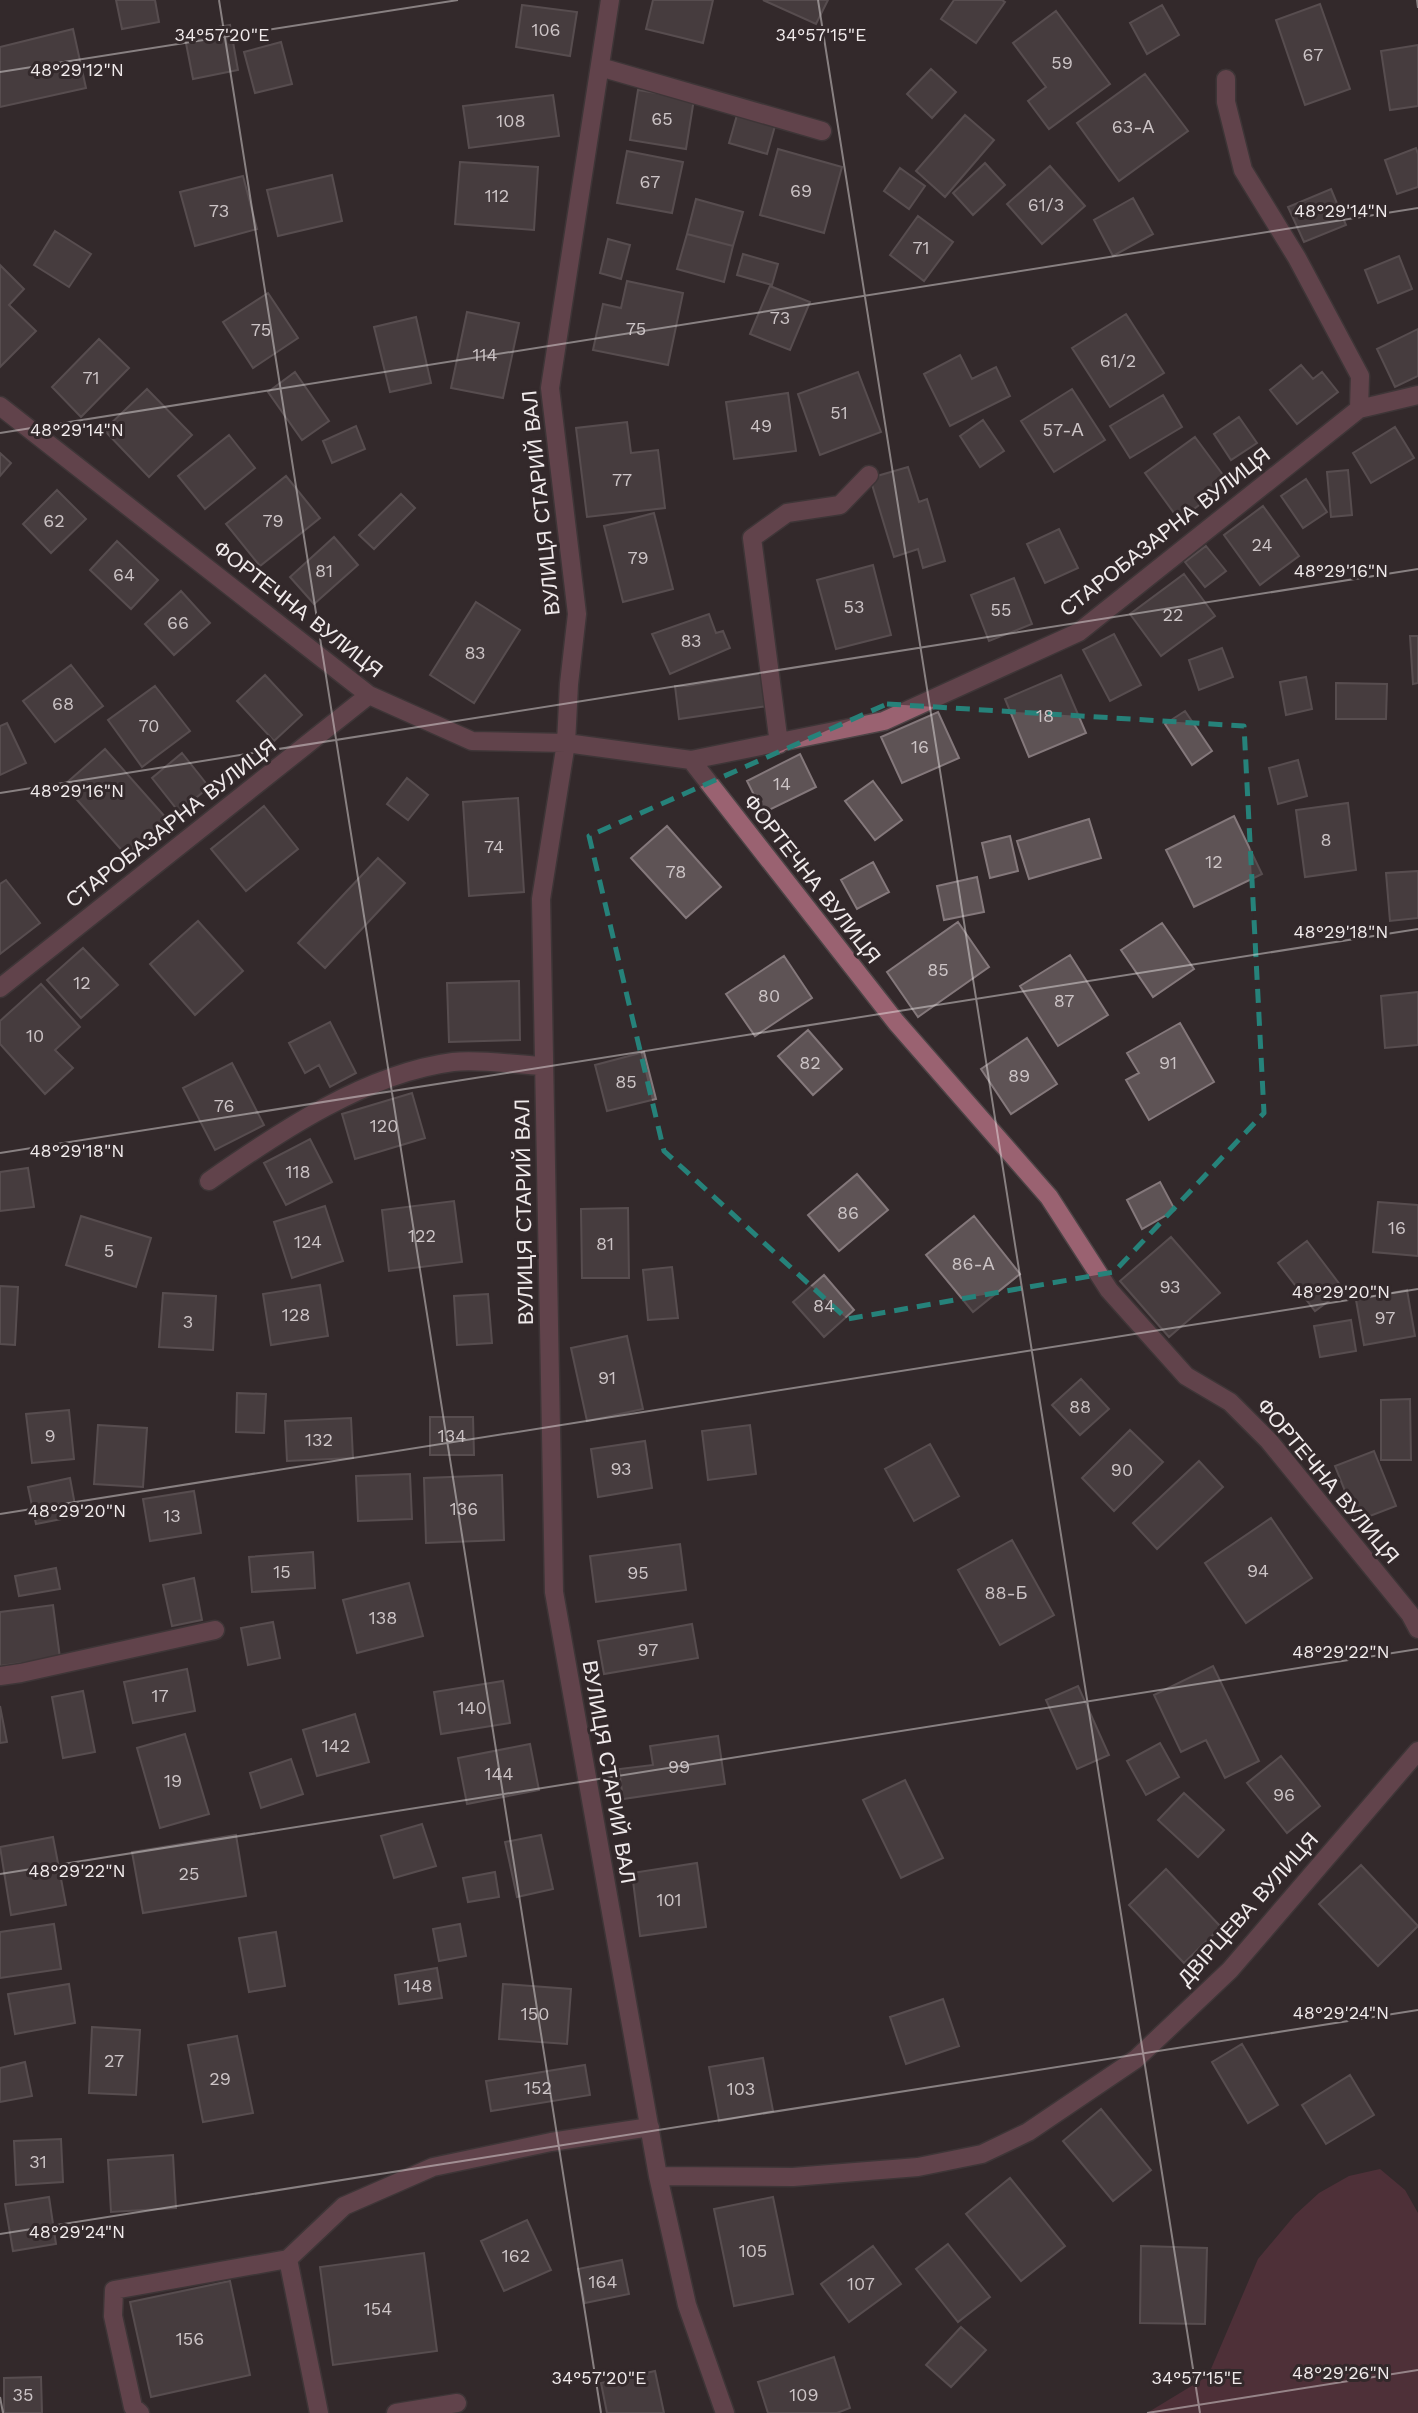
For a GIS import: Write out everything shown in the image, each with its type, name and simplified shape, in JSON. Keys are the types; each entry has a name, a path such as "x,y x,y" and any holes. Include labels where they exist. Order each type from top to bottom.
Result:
{"street":[{"name":"ВУЛИЦЯ СТАРИЙ ВАЛ","path":"610,0 550,388 577,614 566,743 541,899 554,1592 658,2176 687,2305 725,2413"},
{"path":"600,66 822,131"},
{"path":"1226,79 1226,102 1243,170 1297,258 1360,376 1359,409"},
{"name":"СТАРОБАЗАРНА ВУЛИЦЯ","path":"691,760 884,721 1079,632 1359,409 1418,396"},
{"name":"ФОРТЕЧНА ВУЛИЦЯ","path":"0,406 369,695 472,741 566,743 691,760 895,1022 1049,1197 1109,1290 1186,1376 1230,1402 1269,1441 1410,1614 1418,1629"},
{"path":"779,744 752,538 787,513 840,505 869,475"},
{"name":"СТАРОБАЗАРНА ВУЛИЦЯ","path":"0,988 369,695"},
{"path":"209,1181 282,1130 412,1069 456,1062 544,1066"},
{"path":"0,1676 215,1630"},
{"name":"ДВІРЦЕВА ВУЛИЦЯ","path":"658,2176 793,2177 918,2167 982,2154 1028,2133 1136,2059 1230,1970 1418,1751"},
{"path":"140,2413 133,2407 113,2316 114,2290 288,2259 344,2206 433,2167 551,2142 650,2127"},
{"path":"288,2259 319,2413"},
{"path":"396,2413 457,2403"}],"highlighted area":[{"path":"887,704 1244,726 1264,1113 1114,1272 847,1319 664,1151 589,836"}],"shaded area":[{"path":"1380,2169 1405,2190 1418,2213 1418,2413 1147,2413 1208,2376 1258,2259 1295,2215 1319,2193 1349,2176"}],"building":[{"path":"116,0 155,0 159,22 122,29"},
{"path":"653,0 713,0 703,43 646,29"},
{"path":"763,0 828,0 816,24"},
{"path":"954,0 1005,2 976,43 941,19"},
{"path":"1320,4 1350,89 1305,105 1276,20"},
{"path":"522,5 577,12 570,56 516,47"},
{"path":"1162,5 1179,35 1147,54 1130,23"},
{"path":"1056,11 1110,84 1049,129 1028,101 1046,87 1013,43"},
{"path":"230,25 238,70 193,79 184,33"},
{"path":"73,29 86,88 0,107 0,47"},
{"path":"281,42 292,84 255,93 244,52"},
{"path":"1418,45 1418,106 1390,110 1381,51"},
{"path":"931,69 956,92 932,118 907,94"},
{"path":"1145,74 1188,131 1119,181 1077,123"},
{"path":"638,90 694,99 686,149 630,140"},
{"path":"553,95 559,136 469,148 463,106"},
{"path":"737,115 775,126 767,154 729,143"},
{"path":"965,115 994,140 945,197 916,171"},
{"path":"1416,148 1418,187 1397,194 1385,160"},
{"path":"778,149 842,167 824,233 760,215"},
{"path":"627,151 683,162 672,213 617,203"},
{"path":"460,162 538,167 534,230 455,224"},
{"path":"985,163 1005,185 973,215 953,193"},
{"path":"1050,166 1085,206 1042,244 1007,204"},
{"path":"900,168 925,186 909,209 884,191"},
{"path":"332,175 342,221 278,236 267,190"},
{"path":"243,176 257,229 195,246 180,192"},
{"path":"1331,189 1346,225 1304,242 1288,207"},
{"path":"1133,198 1153,234 1113,256 1094,220"},
{"path":"696,199 743,212 733,246 687,234"},
{"path":"918,216 953,242 924,281 890,255"},
{"path":"55,231 91,254 69,287 34,265"},
{"path":"687,234 733,246 724,282 677,269"},
{"path":"608,239 630,245 621,279 600,273"},
{"path":"743,254 778,264 772,285 737,275"},
{"path":"1399,256 1412,289 1378,303 1365,270"},
{"path":"0,265 24,289 9,305 36,331 0,367"},
{"path":"627,281 683,293 668,365 593,350 603,304 621,308"},
{"path":"770,286 810,302 790,350 750,334"},
{"path":"268,293 298,338 253,368 223,322"},
{"path":"467,312 519,323 503,398 451,388"},
{"path":"1126,314 1164,373 1110,407 1072,348"},
{"path":"416,317 431,383 390,392 374,327"},
{"path":"1418,329 1418,376 1395,387 1377,349"},
{"path":"99,339 129,368 81,417 52,387"},
{"path":"960,355 972,379 996,367 1010,396 950,426 924,374"},
{"path":"1301,365 1313,379 1322,372 1338,392 1297,424 1270,390"},
{"path":"295,372 329,421 302,440 268,392"},
{"path":"858,372 881,432 820,455 798,394"},
{"path":"147,389 192,435 149,477 104,430"},
{"path":"1072,389 1105,440 1054,472 1021,421"},
{"path":"788,393 796,451 734,459 726,402"},
{"path":"1163,395 1182,427 1130,458 1110,426"},
{"path":"1239,417 1257,443 1231,460 1214,434"},
{"path":"983,420 1004,451 980,467 960,436"},
{"path":"627,422 631,453 658,450 665,508 587,517 576,428"},
{"path":"356,426 365,449 332,463 323,441"},
{"path":"1395,427 1414,458 1371,483 1353,453"},
{"path":"229,435 255,468 205,509 178,476"},
{"path":"1195,437 1229,483 1179,520 1145,473"},
{"path":"0,453 11,463 0,476"},
{"path":"908,467 919,502 927,499 945,561 923,568 918,549 894,557 870,478"},
{"path":"1348,470 1352,515 1331,517 1327,472"},
{"path":"286,476 320,518 260,566 226,524"},
{"path":"1306,479 1327,512 1303,528 1281,496"},
{"path":"57,490 86,519 51,553 23,524"},
{"path":"401,494 415,508 374,549 359,535"},
{"path":"1263,506 1299,556 1260,585 1224,535"},
{"path":"654,513 673,589 623,602 604,526"},
{"path":"1059,529 1078,568 1045,583 1027,544"},
{"path":"334,537 358,565 314,604 290,577"},
{"path":"117,541 158,580 131,609 90,570"},
{"path":"1206,546 1226,571 1205,587 1185,562"},
{"path":"873,565 891,635 836,649 817,580"},
{"path":"1184,574 1215,616 1161,656 1130,614"},
{"path":"1014,578 1032,624 989,641 971,595"},
{"path":"181,591 210,623 174,655 145,624"},
{"path":"476,602 520,630 474,703 430,675"},
{"path":"709,614 716,633 723,631 730,648 670,674 652,634"},
{"path":"1114,634 1141,685 1110,701 1083,650"},
{"path":"1410,636 1418,636 1418,683 1413,684"},
{"path":"1222,648 1233,677 1199,690 1189,660"},
{"path":"71,665 103,706 55,742 23,701"},
{"path":"764,673 768,706 679,719 675,686"},
{"path":"265,675 302,715 274,741 237,701"},
{"path":"1061,675 1086,733 1029,757 1005,699"},
{"path":"1306,677 1312,709 1286,715 1280,682"},
{"path":"1336,683 1387,684 1386,719 1336,719"},
{"path":"155,686 190,731 142,767 108,720"},
{"path":"1185,711 1212,751 1192,765 1165,724"},
{"path":"938,712 959,758 902,783 881,737"},
{"path":"7,723 26,763 0,775 0,726"},
{"path":"105,749 167,819 126,855 64,785"},
{"path":"182,753 209,787 179,812 152,778"},
{"path":"800,754 816,787 763,813 747,781"},
{"path":"1298,760 1307,796 1278,804 1269,768"},
{"path":"407,778 428,795 408,820 387,804"},
{"path":"873,781 902,820 875,840 845,801"},
{"path":"518,798 524,892 469,896 463,802"},
{"path":"1348,803 1356,870 1305,877 1296,810"},
{"path":"264,806 298,849 246,891 211,849"},
{"path":"1234,816 1262,874 1194,907 1166,850"},
{"path":"1089,819 1101,858 1029,879 1017,841"},
{"path":"667,826 721,887 686,918 631,858"},
{"path":"1010,836 1018,871 990,878 982,843"},
{"path":"378,858 405,883 325,968 298,943"},
{"path":"873,862 889,892 857,909 841,880"},
{"path":"1418,871 1418,918 1390,921 1386,873"},
{"path":"977,877 984,912 944,920 937,886"},
{"path":"6,880 40,923 0,954 0,884"},
{"path":"198,921 243,971 195,1015 150,964"},
{"path":"958,922 989,967 918,1017 887,972"},
{"path":"1162,923 1194,969 1153,997 1121,950"},
{"path":"83,948 118,985 81,1018 47,980"},
{"path":"1070,955 1108,1015 1058,1046 1020,986"},
{"path":"784,956 812,998 755,1036 726,994"},
{"path":"519,981 520,1040 449,1042 447,983"},
{"path":"41,984 80,1027 55,1050 73,1068 45,1094 0,1044 0,1021"},
{"path":"1418,992 1418,1045 1385,1048 1381,996"},
{"path":"330,1022 356,1073 330,1087 319,1065 305,1073 289,1043"},
{"path":"1180,1023 1214,1082 1149,1120 1126,1080 1139,1073 1127,1053"},
{"path":"808,1030 842,1069 813,1095 778,1056"},
{"path":"1027,1038 1057,1084 1011,1114 981,1069"},
{"path":"644,1052 656,1099 607,1111 595,1065"},
{"path":"232,1063 264,1125 215,1150 183,1088"},
{"path":"412,1093 425,1138 355,1159 342,1114"},
{"path":"310,1139 332,1182 286,1205 264,1163"},
{"path":"28,1168 34,1207 0,1211 0,1172"},
{"path":"857,1174 888,1210 839,1251 808,1215"},
{"path":"1160,1182 1175,1210 1142,1229 1127,1200"},
{"path":"454,1201 462,1262 389,1271 382,1210"},
{"path":"1378,1202 1418,1205 1418,1256 1373,1252"},
{"path":"325,1206 343,1261 292,1278 274,1222"},
{"path":"628,1208 629,1278 582,1278 581,1209"},
{"path":"81,1216 151,1238 136,1287 66,1265"},
{"path":"974,1216 1020,1274 973,1312 926,1255"},
{"path":"1171,1237 1220,1293 1169,1337 1120,1281"},
{"path":"1307,1241 1344,1290 1315,1311 1278,1263"},
{"path":"672,1267 678,1318 648,1320 643,1270"},
{"path":"824,1275 854,1310 824,1337 793,1302"},
{"path":"320,1285 328,1336 271,1345 263,1294"},
{"path":"0,1286 18,1287 15,1345 0,1344"},
{"path":"1407,1290 1415,1336 1364,1345 1356,1300"},
{"path":"163,1293 216,1296 213,1350 159,1347"},
{"path":"488,1294 492,1343 457,1345 454,1296"},
{"path":"1351,1320 1356,1351 1320,1357 1314,1326"},
{"path":"627,1336 643,1409 587,1421 571,1348"},
{"path":"1081,1379 1109,1409 1080,1435 1052,1405"},
{"path":"237,1393 266,1394 264,1433 236,1432"},
{"path":"1410,1399 1411,1460 1381,1460 1381,1400"},
{"path":"69,1410 74,1459 32,1463 26,1414"},
{"path":"430,1417 473,1417 474,1455 430,1455"},
{"path":"351,1418 353,1458 287,1461 285,1421"},
{"path":"98,1425 147,1428 143,1487 94,1484"},
{"path":"750,1425 756,1474 708,1480 702,1431"},
{"path":"1130,1430 1163,1462 1114,1511 1082,1478"},
{"path":"645,1441 652,1488 598,1497 591,1449"},
{"path":"930,1444 959,1496 914,1521 885,1469"},
{"path":"1374,1451 1396,1506 1357,1521 1335,1466"},
{"path":"1199,1461 1223,1487 1157,1549 1133,1523"},
{"path":"410,1474 412,1519 358,1521 356,1476"},
{"path":"502,1475 504,1540 426,1543 424,1478"},
{"path":"70,1478 77,1516 36,1524 28,1487"},
{"path":"194,1491 201,1533 150,1541 143,1499"},
{"path":"1271,1518 1312,1578 1246,1623 1205,1563"},
{"path":"1012,1540 1054,1615 1000,1645 958,1570"},
{"path":"680,1544 686,1590 596,1602 590,1556"},
{"path":"313,1552 315,1588 252,1592 249,1557"},
{"path":"56,1568 60,1589 19,1596 15,1576"},
{"path":"194,1578 202,1620 172,1626 163,1585"},
{"path":"409,1583 423,1636 357,1653 343,1600"},
{"path":"53,1605 60,1658 0,1666 0,1612"},
{"path":"273,1622 280,1658 248,1665 241,1628"},
{"path":"692,1624 698,1658 604,1674 598,1641"},
{"path":"1213,1666 1259,1761 1225,1778 1206,1740 1181,1752 1154,1695"},
{"path":"187,1669 195,1711 133,1723 124,1682"},
{"path":"503,1681 510,1723 441,1734 434,1692"},
{"path":"1078,1686 1109,1755 1077,1769 1046,1700"},
{"path":"83,1691 95,1752 63,1758 52,1697"},
{"path":"0,1706 7,1742 0,1743"},
{"path":"355,1714 369,1762 317,1776 303,1730"},
{"path":"185,1734 209,1814 160,1828 137,1748"},
{"path":"718,1736 725,1784 623,1799 619,1769 653,1765 650,1746"},
{"path":"1160,1743 1179,1777 1146,1795 1127,1761"},
{"path":"530,1744 539,1790 467,1804 458,1758"},
{"path":"1281,1756 1320,1806 1287,1833 1247,1783"},
{"path":"291,1759 303,1794 261,1808 250,1773"},
{"path":"905,1780 943,1858 901,1878 863,1800"},
{"path":"1184,1793 1224,1830 1198,1857 1158,1820"},
{"path":"422,1824 436,1866 394,1878 381,1836"},
{"path":"236,1835 246,1896 143,1913 132,1852"},
{"path":"541,1835 553,1889 517,1897 505,1842"},
{"path":"53,1837 66,1905 11,1915 0,1847"},
{"path":"697,1863 706,1927 640,1936 632,1873"},
{"path":"1361,1865 1418,1926 1378,1966 1319,1904"},
{"path":"1166,1869 1221,1927 1184,1963 1129,1905"},
{"path":"495,1872 499,1897 468,1902 463,1878"},
{"path":"54,1924 61,1969 0,1978 0,1932"},
{"path":"460,1924 466,1956 439,1961 433,1929"},
{"path":"276,1932 285,1986 249,1992 239,1938"},
{"path":"437,1968 442,1998 399,2004 395,1975"},
{"path":"69,1984 75,2023 15,2034 8,1994"},
{"path":"503,1984 571,1989 567,2044 499,2039"},
{"path":"943,1999 959,2046 906,2064 890,2017"},
{"path":"92,2027 140,2030 136,2095 89,2093"},
{"path":"237,2036 253,2113 203,2122 188,2045"},
{"path":"1242,2044 1278,2105 1248,2123 1212,2062"},
{"path":"763,2058 773,2111 719,2121 709,2067"},
{"path":"25,2062 32,2096 0,2102 0,2068"},
{"path":"585,2065 590,2095 491,2111 486,2081"},
{"path":"1350,2075 1374,2115 1326,2144 1302,2105"},
{"path":"1101,2109 1151,2170 1113,2201 1063,2141"},
{"path":"61,2139 63,2182 16,2185 14,2141"},
{"path":"173,2155 176,2208 111,2212 108,2160"},
{"path":"1010,2178 1065,2246 1021,2281 966,2214"},
{"path":"49,2197 56,2244 13,2251 5,2204"},
{"path":"773,2197 793,2294 734,2306 714,2209"},
{"path":"527,2220 551,2270 504,2291 481,2241"},
{"path":"948,2244 990,2297 958,2322 916,2269"},
{"path":"873,2246 901,2284 849,2322 821,2284"},
{"path":"1141,2246 1207,2248 1205,2324 1140,2323"},
{"path":"424,2253 437,2351 333,2365 320,2267"},
{"path":"622,2260 629,2294 585,2303 578,2269"},
{"path":"230,2281 250,2375 151,2397 130,2302"},
{"path":"961,2327 986,2350 951,2387 926,2365"},
{"path":"834,2357 850,2408 837,2413 768,2413 758,2382"},
{"path":"655,2371 664,2413 607,2413 601,2383"},
{"path":"41,2377 42,2413 4,2413 4,2378"}]}
